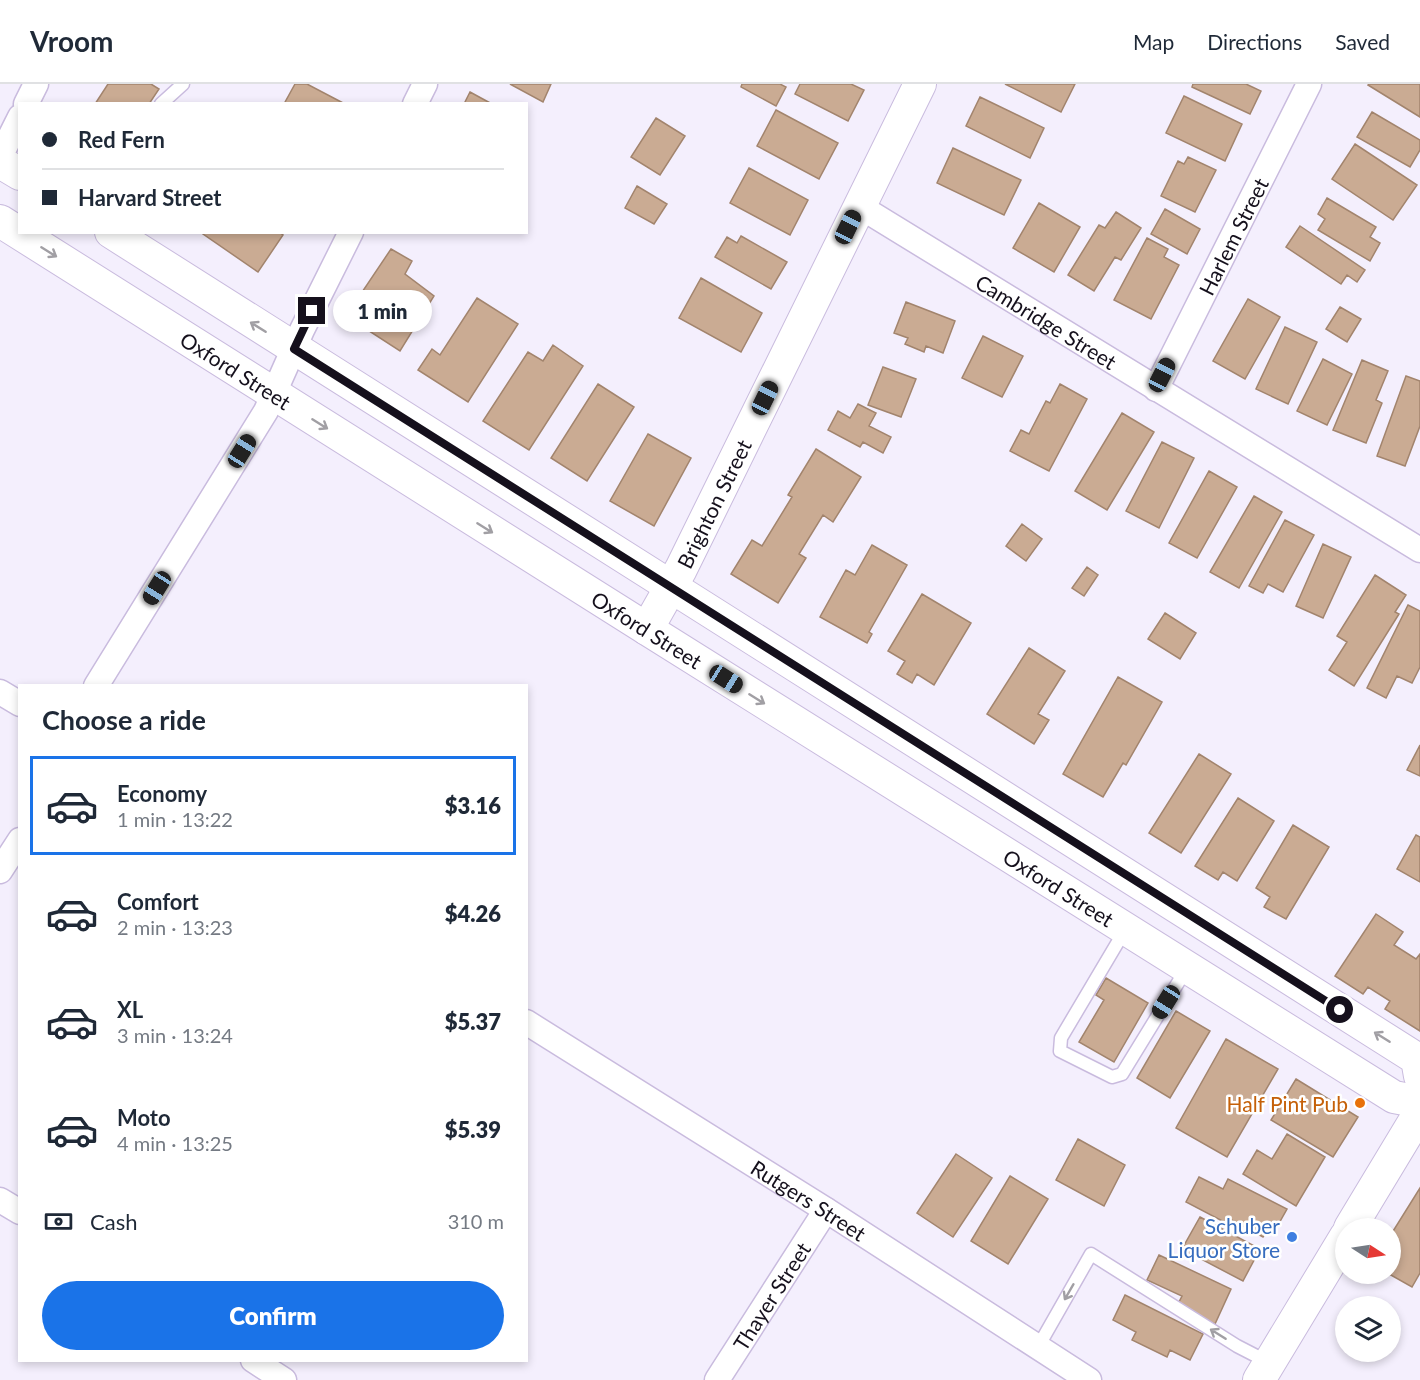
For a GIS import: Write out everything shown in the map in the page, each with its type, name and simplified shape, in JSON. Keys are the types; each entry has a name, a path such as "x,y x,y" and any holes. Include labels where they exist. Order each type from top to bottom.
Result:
{"street":[{"path":"27,102 36,84"},
{"path":"416,102 425,84"},
{"name":"Brighton Street","path":"647,629 671,587 920,84"},
{"name":"Harlem Street","path":"1156,389 1309,84"},
{"path":"0,157 18,121"},
{"path":"0,162 18,173"},
{"name":"Cambridge Street","path":"859,206 1420,550"},
{"name":"Oxford Street","path":"0,221 18,232"},
{"name":"Oxford Street","path":"20,234 1394,1098 1420,1102"},
{"path":"114,234 1417,1059 1420,1076"},
{"path":"97,684 266,411 350,234"},
{"path":"0,692 18,703"},
{"path":"0,871 18,843"},
{"name":"Rutgers Street","path":"528,1023 826,1210 1089,1380"},
{"path":"1356,1218 1420,1112"},
{"path":"0,1200 18,1211"},
{"name":"Thayer Street","path":"717,1380 826,1210"},
{"path":"1264,1371 1335,1254"},
{"path":"256,1362 284,1380"}],"lane":[{"path":"163,102 183,84"},
{"path":"1126,929 1061,1038 1060,1050 1112,1077 1122,1074 1187,968"},
{"path":"1038,1347 1091,1254 1237,1346 1264,1371"}],"building":[{"path":"108,84 151,84 159,89 150,102 96,102"},
{"path":"295,84 307,84 341,102 285,102"},
{"path":"510,84 551,84 543,102"},
{"path":"742,84 780,84 786,87 776,106 741,87"},
{"path":"800,84 851,84 864,90 848,121 795,94"},
{"path":"1005,84 1075,84 1061,112"},
{"path":"1193,84 1246,84 1261,91 1250,114 1192,87"},
{"path":"1420,84 1420,117 1368,85"},
{"path":"470,92 488,102 465,102"},
{"path":"1184,96 1242,124 1225,161 1166,133"},
{"path":"980,97 1044,128 1030,158 966,126"},
{"path":"776,110 838,143 819,179 757,146"},
{"path":"1372,112 1420,140 1420,150 1410,167 1357,137"},
{"path":"656,118 685,136 660,175 631,157"},
{"path":"1355,144 1417,185 1393,220 1332,179"},
{"path":"953,148 1021,180 1004,215 937,183"},
{"path":"1188,157 1216,170 1195,212 1161,196 1178,161 1184,164"},
{"path":"749,168 808,200 790,235 730,203"},
{"path":"637,186 667,204 654,224 625,208"},
{"path":"1327,198 1376,227 1370,237 1380,243 1370,261 1318,230 1325,219 1318,214"},
{"path":"1039,203 1080,227 1054,272 1013,248"},
{"path":"1165,209 1200,229 1187,254 1151,234"},
{"path":"1116,212 1141,228 1121,260 1115,257 1094,291 1068,275 1099,225 1105,228"},
{"path":"1300,226 1365,270 1357,282 1347,275 1341,284 1286,247"},
{"path":"203,234 282,234 258,272"},
{"path":"741,236 787,262 771,289 715,257 727,237 737,243"},
{"path":"1147,238 1168,249 1164,257 1179,265 1151,319 1114,300"},
{"path":"391,249 412,261 405,274 434,296 400,351 346,316"},
{"path":"701,278 762,313 741,352 679,318"},
{"path":"477,298 518,324 468,402 418,370 432,349 440,355"},
{"path":"1248,299 1280,317 1245,379 1213,361"},
{"path":"906,302 955,321 943,353 926,346 924,352 905,344 908,338 894,333"},
{"path":"1340,307 1361,319 1347,342 1326,329"},
{"path":"1285,327 1317,342 1288,404 1256,389"},
{"path":"983,336 1023,356 1002,397 962,378"},
{"path":"553,345 583,366 529,450 483,421 528,352 543,361"},
{"path":"1323,359 1352,374 1327,425 1297,411"},
{"path":"1362,360 1388,371 1376,400 1382,403 1366,443 1333,430"},
{"path":"883,367 916,379 901,417 868,405"},
{"path":"1406,376 1420,381 1420,426 1405,466 1377,456"},
{"path":"598,384 634,407 587,481 551,458"},
{"path":"1060,384 1087,399 1049,471 1010,451 1021,430 1029,434 1046,401 1050,403"},
{"path":"858,404 876,413 869,426 891,437 883,453 863,442 860,447 828,430 838,411 850,418"},
{"path":"1122,413 1154,432 1107,510 1075,491"},
{"path":"648,434 691,458 654,526 610,501"},
{"path":"1162,442 1194,458 1159,528 1126,511"},
{"path":"816,449 861,477 833,522 823,515 799,554 806,558 778,603 731,574 752,540 762,546 792,497 788,495"},
{"path":"1209,471 1237,487 1197,558 1169,543"},
{"path":"1254,496 1282,512 1239,588 1210,572"},
{"path":"1285,520 1314,535 1283,592 1268,584 1263,593 1249,586"},
{"path":"1022,524 1042,539 1026,561 1006,546"},
{"path":"1323,544 1351,557 1323,618 1296,606"},
{"path":"872,545 907,565 869,632 872,634 867,643 820,617 846,570 855,575"},
{"path":"1087,567 1098,575 1084,596 1072,588"},
{"path":"1375,575 1406,595 1395,612 1399,614 1354,686 1329,670 1347,642 1337,636"},
{"path":"922,594 971,623 934,685 917,674 912,683 897,674 905,661 888,651"},
{"path":"1408,605 1420,611 1420,667 1412,683 1397,676 1386,698 1367,688"},
{"path":"1165,613 1196,633 1180,659 1148,639"},
{"path":"1029,648 1065,671 1038,714 1049,720 1034,744 987,714"},
{"path":"1118,677 1162,702 1126,765 1123,763 1103,797 1063,774"},
{"path":"1420,745 1420,776 1407,770"},
{"path":"1199,754 1231,774 1181,853 1149,833"},
{"path":"1238,798 1274,821 1237,881 1223,872 1218,880 1195,866"},
{"path":"1293,825 1329,847 1286,919 1264,907 1270,897 1256,888"},
{"path":"1416,835 1420,837 1420,882 1397,869"},
{"path":"1376,914 1403,932 1394,945 1416,959 1420,954 1420,1031 1385,1009 1390,1001 1368,987 1363,994 1335,976"},
{"path":"1106,978 1148,1003 1114,1062 1079,1042 1104,1000 1096,995"},
{"path":"1176,1011 1210,1031 1170,1098 1137,1078"},
{"path":"1226,1039 1278,1069 1227,1157 1176,1128"},
{"path":"1296,1079 1358,1117 1333,1157 1271,1120"},
{"path":"1287,1134 1325,1157 1296,1206 1243,1174 1257,1150 1272,1159"},
{"path":"1078,1139 1125,1165 1104,1206 1056,1180"},
{"path":"956,1154 992,1178 953,1237 917,1213"},
{"path":"1010,1176 1048,1199 1008,1264 971,1241"},
{"path":"1199,1177 1223,1189 1228,1179 1287,1209 1278,1225 1272,1222 1263,1237 1230,1219 1228,1224 1186,1202"},
{"path":"1420,1188 1420,1273 1412,1287 1401,1281 1401,1218"},
{"path":"1200,1217 1260,1249 1243,1281 1182,1249"},
{"path":"1159,1255 1231,1289 1215,1324 1177,1306 1182,1296 1147,1280"},
{"path":"1125,1295 1203,1334 1190,1360 1170,1350 1167,1357 1132,1340 1136,1332 1113,1320"}],"place":[{"name":"Half Pint Pub","path":"1360,1103"},
{"name":"Schuber Liquor Store","path":"1292,1237"}],"route":[{"path":"312,311 294,349 1340,1010"}]}
